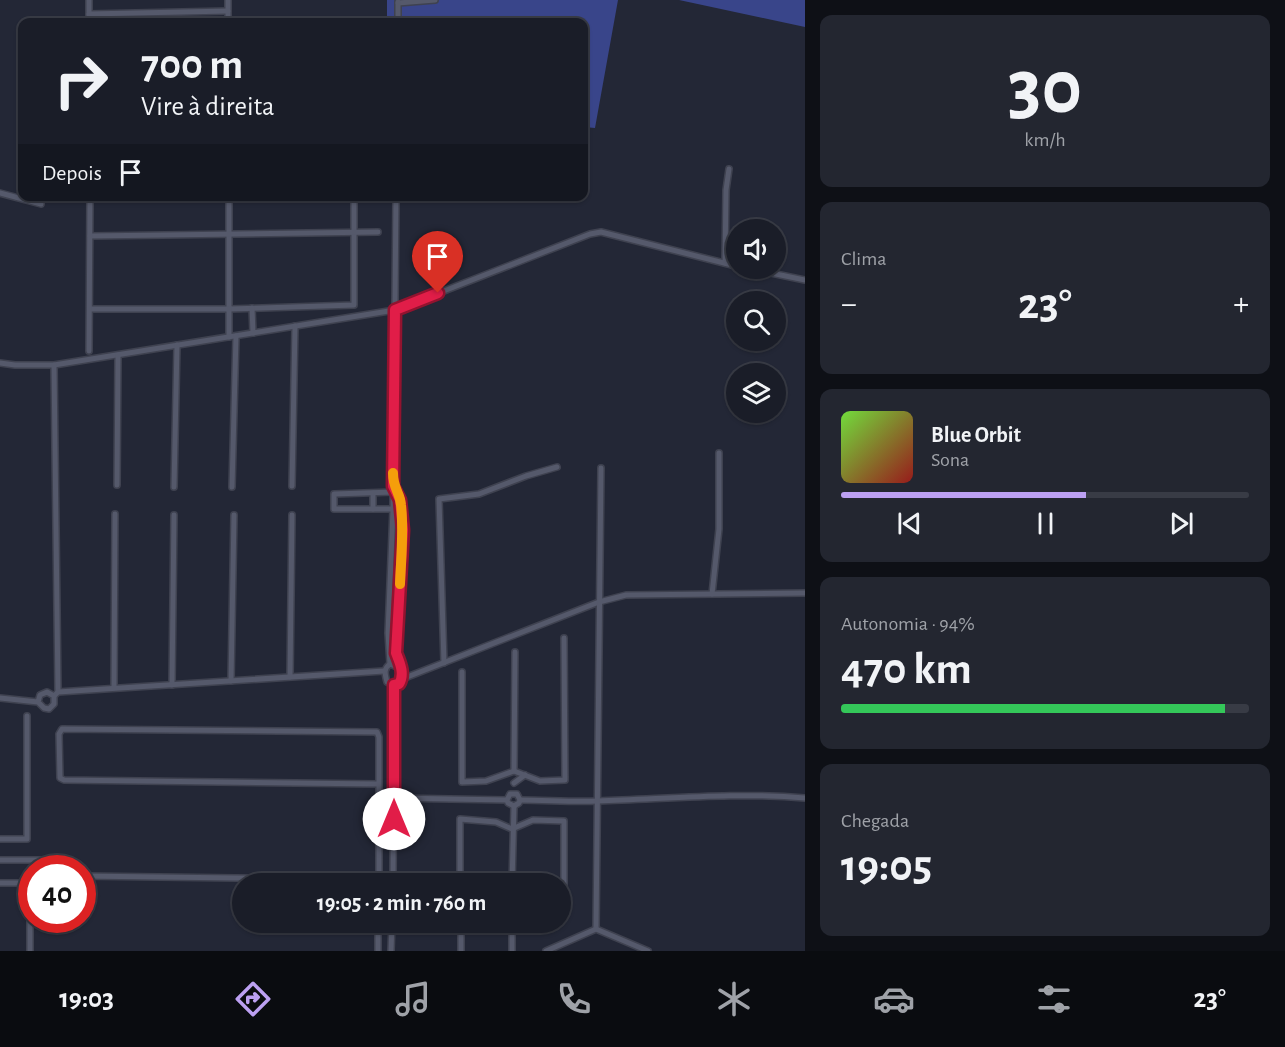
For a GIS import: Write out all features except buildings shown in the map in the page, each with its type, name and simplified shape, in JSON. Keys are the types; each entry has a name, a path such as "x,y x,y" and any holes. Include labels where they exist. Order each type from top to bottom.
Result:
{"street":[{"path":"89,0 90,18"},
{"path":"228,0 228,18"},
{"path":"398,18 398,2 435,0"},
{"path":"90,15 228,11"},
{"path":"0,363 54,365 395,310 590,234 601,232 725,263 726,190 729,169"},
{"path":"0,193 18,198"},
{"path":"30,201 41,204"},
{"path":"89,351 90,201"},
{"path":"229,201 229,309 233,336 232,488"},
{"path":"90,309 229,309 354,304 354,201"},
{"path":"390,664 388,633 393,508 396,201"},
{"path":"90,236 378,232"},
{"path":"786,276 805,280"},
{"path":"252,308 253,333"},
{"path":"292,486 295,326"},
{"path":"174,487 177,345"},
{"path":"117,485 118,355"},
{"path":"0,698 38,702 44,708 49,709 54,704 56,694 54,365"},
{"path":"712,594 719,529 719,453"},
{"path":"444,663 439,499 479,494 556,467"},
{"path":"596,929 601,468"},
{"path":"393,489 373,493 334,494 334,509 393,508"},
{"path":"393,489 400,500 403,530 396,653 402,669 402,680"},
{"path":"373,493 373,509"},
{"path":"114,688 115,514"},
{"path":"172,685 174,515"},
{"path":"231,681 234,515"},
{"path":"290,677 292,515"},
{"path":"390,664 384,671 387,682 394,685 399,684 402,680 599,602 626,595 805,593"},
{"path":"462,672 462,782 486,782 514,771 540,781 565,780 564,638"},
{"path":"514,771 515,652"},
{"path":"390,664 402,669"},
{"path":"38,702 40,695 47,692 56,694 114,688 384,671"},
{"path":"393,873 394,685"},
{"path":"0,839 27,839 27,716"},
{"path":"378,784 64,780 60,778 59,735 62,729 377,732 379,737 379,873"},
{"path":"504,775 514,783"},
{"path":"514,783 525,775"},
{"path":"514,783 514,793"},
{"path":"514,793 520,800"},
{"path":"507,800 508,796 514,793"},
{"path":"520,800 596,801 775,795 805,798"},
{"path":"394,798 507,800 514,806"},
{"path":"514,806 520,800"},
{"path":"512,873 514,806"},
{"path":"460,873 460,819 496,822 512,829 533,820 564,821 564,873"},
{"path":"0,860 18,860"},
{"path":"96,876 232,879"},
{"path":"0,883 30,884 30,951"},
{"path":"546,951 596,929 648,951"},
{"path":"378,933 378,951"},
{"path":"391,951 392,933"},
{"path":"460,933 461,951"},
{"path":"512,933 512,951"}],"shaded area":[{"path":"387,0 618,0 595,128 588,127 588,18 387,18"},
{"path":"679,0 805,0 805,27"}],"slow traffic":[{"path":"393,473 393,486 400,500 403,530 400,584"}],"route":[{"path":"394,819 394,685 399,684 402,680 402,669 396,653 403,530 400,500 393,486 395,310 438,293"}]}
